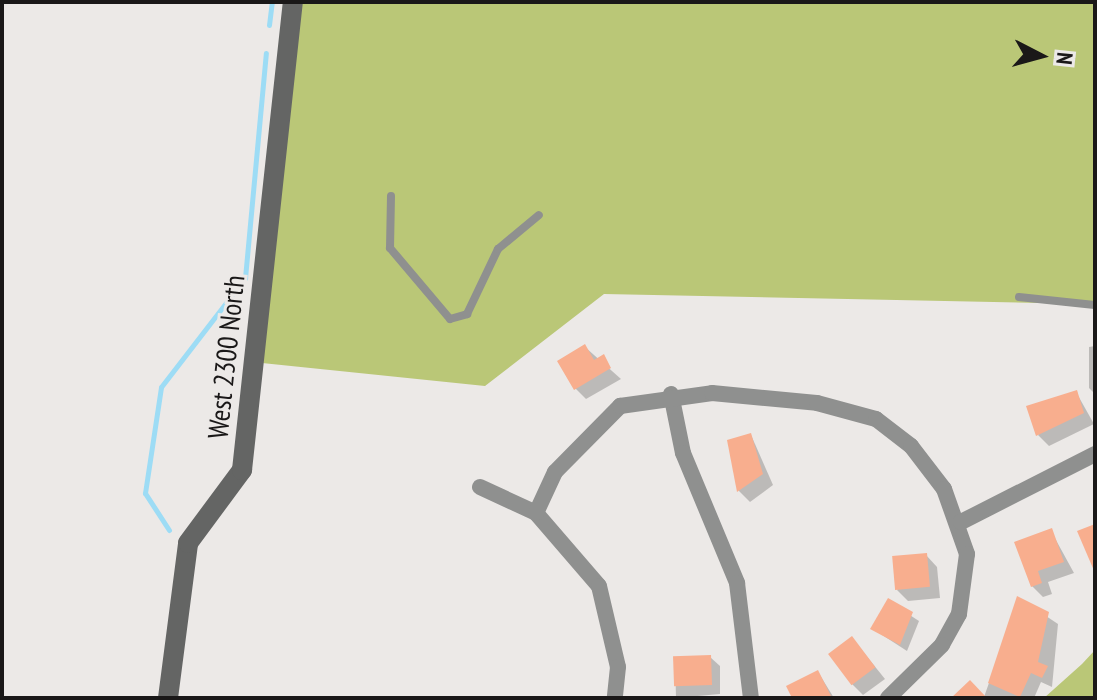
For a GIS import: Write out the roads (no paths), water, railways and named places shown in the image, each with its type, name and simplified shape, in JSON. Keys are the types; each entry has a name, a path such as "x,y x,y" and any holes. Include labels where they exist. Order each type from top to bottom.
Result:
{"street":[{"name":"West 2300 North","path":"168,698 188,543 242,470 293,2"},
{"path":"671,394 683,453 737,583 751,698"},
{"path":"536,513 586,434 620,406 671,394 817,403 876,419 911,446 961,522 967,554 959,614 926,666 888,698"},
{"path":"961,522 1095,454"},
{"path":"480,487 536,513 599,586 618,667 615,698"}],"lane":[{"path":"391,196 390,248 450,319 467,314 498,249 539,215"},
{"path":"1019,297 1095,305"}],"waterway":[{"path":"269,25 272,2"},
{"path":"169,530 145,493 161,387 245,278 266,53"}]}
